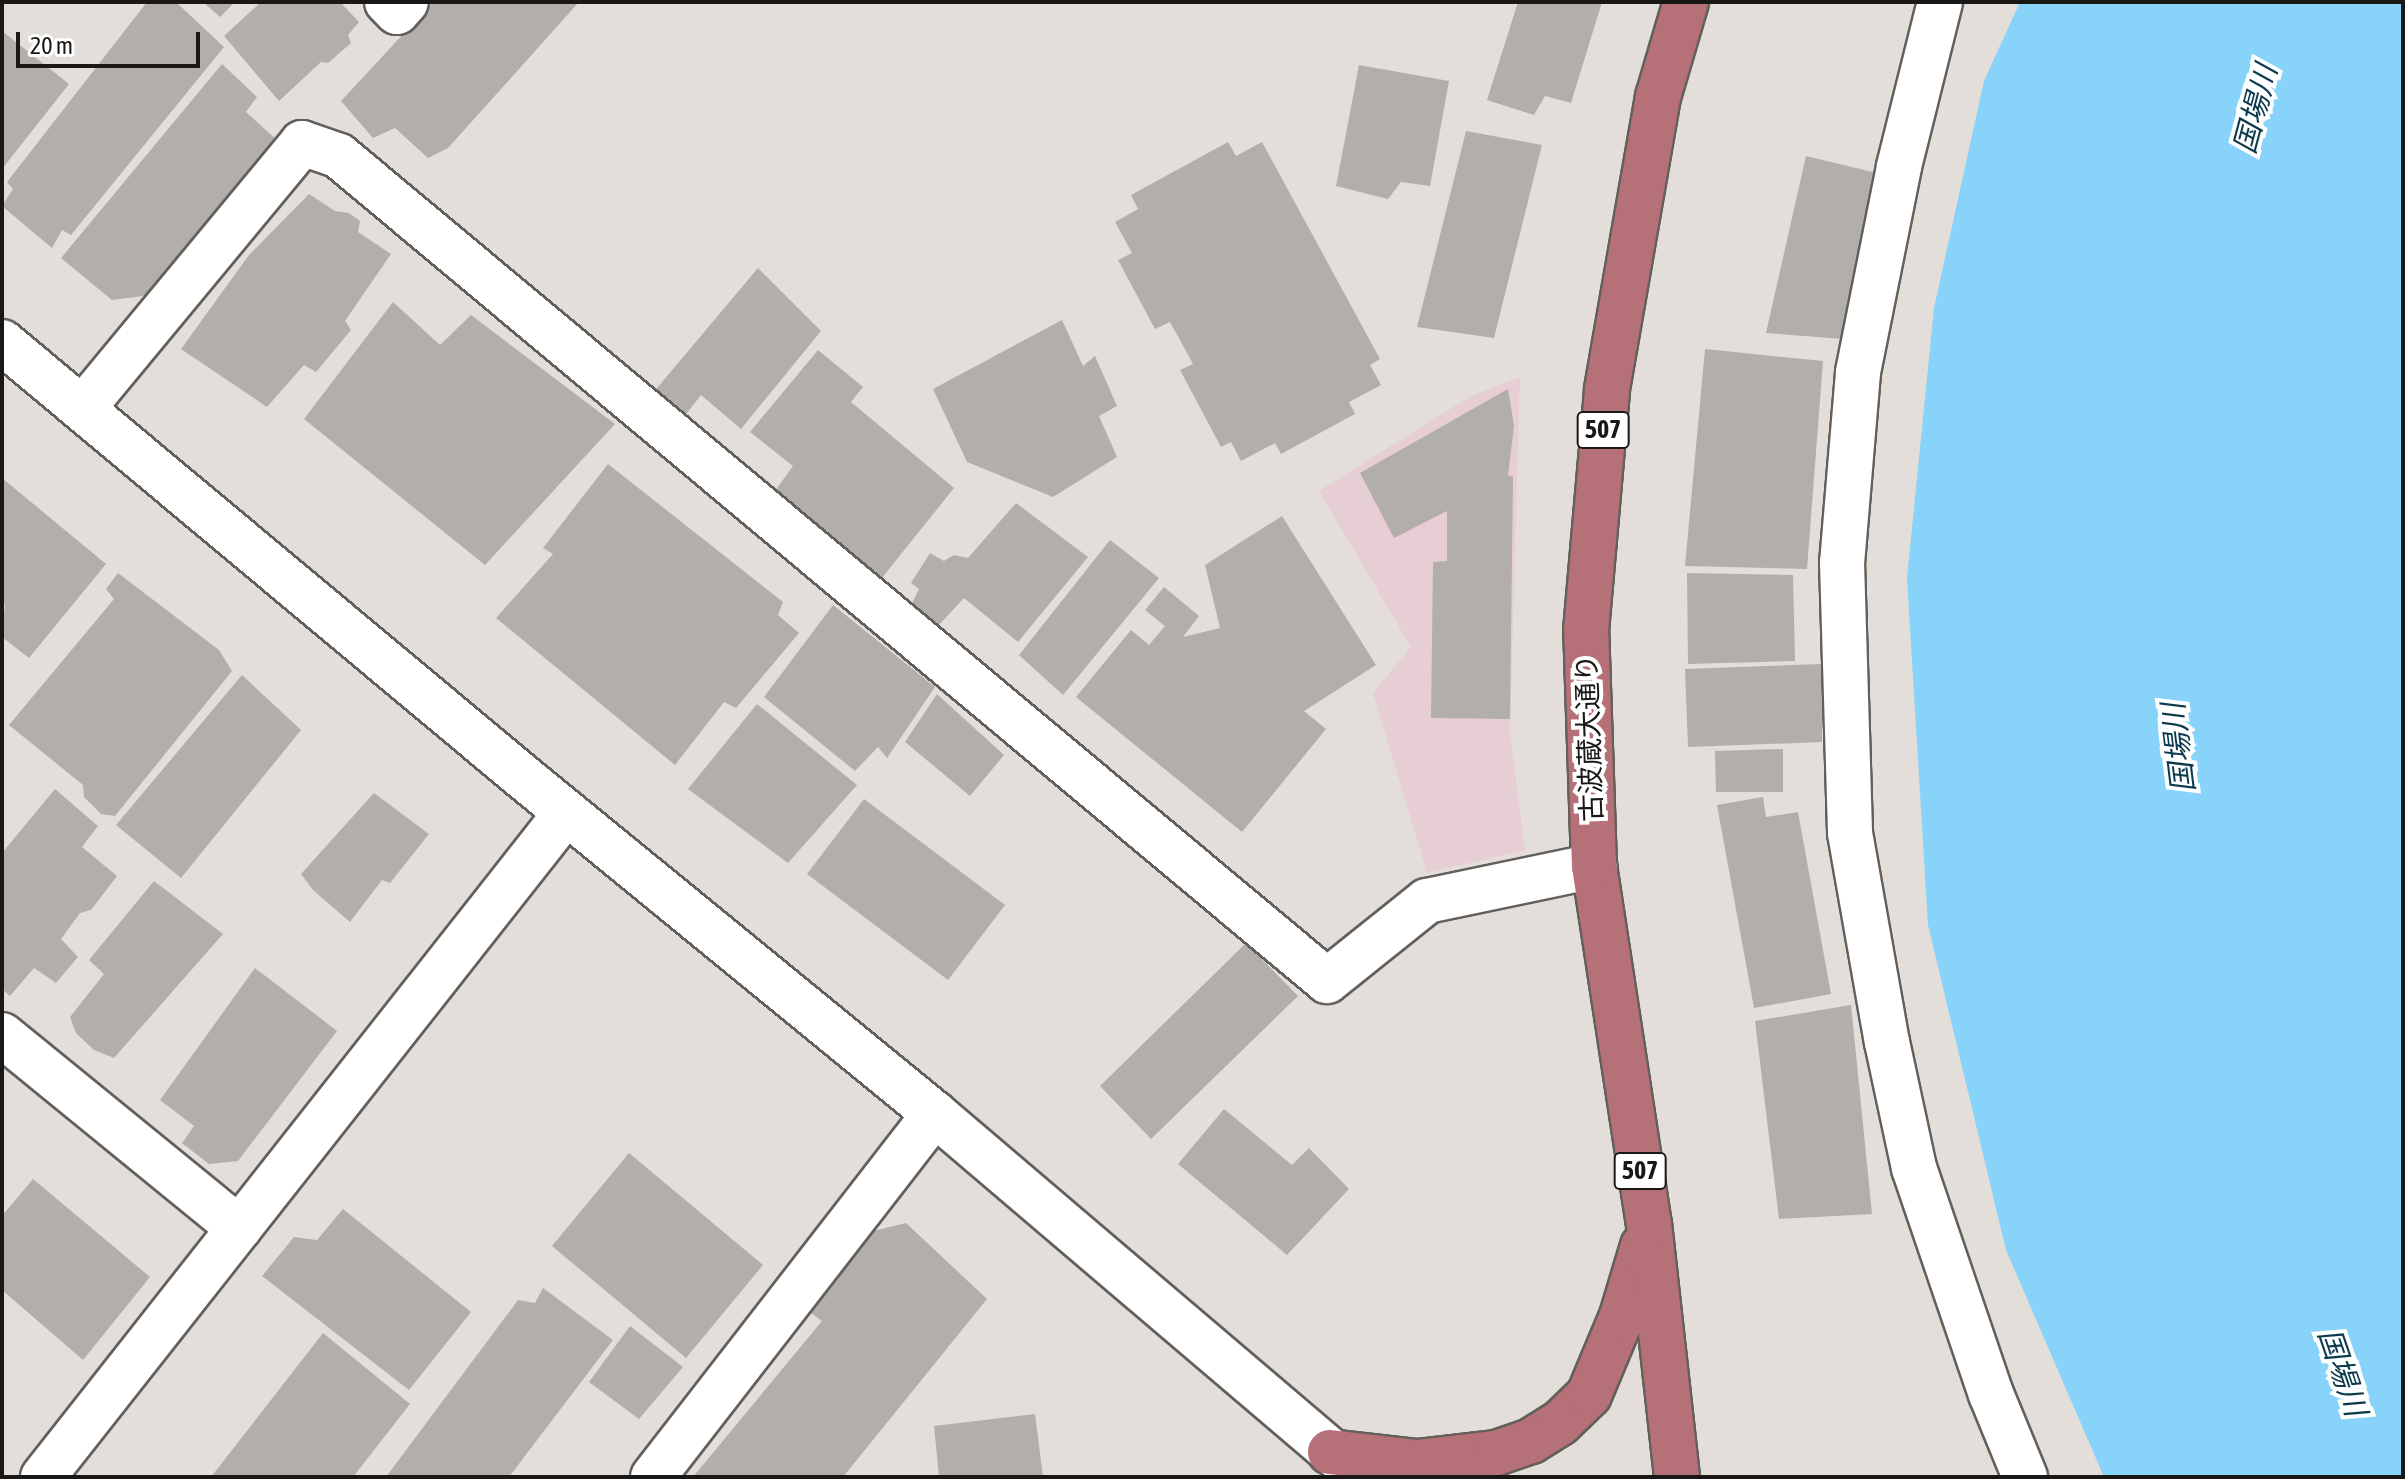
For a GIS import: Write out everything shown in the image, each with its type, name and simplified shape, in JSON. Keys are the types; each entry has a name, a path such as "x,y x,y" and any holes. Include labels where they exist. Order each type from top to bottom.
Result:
{"highway":[{"name":"古波蔵大通り","path":"1677,1477 1649,1225 1594,866 1586,631 1607,389 1658,97 1686,2"},
{"path":"1345,1464 1417,1462 1480,1455 1531,1441 1560,1423 1589,1395 1622,1316 1649,1225"}],"street":[{"path":"387,2 397,12 406,2"},
{"path":"1940,2 1899,167 1858,373 1842,562 1850,833 1887,1042 1914,1168 1991,1394 2025,1477"},
{"path":"83,408 302,143 339,156 1327,981 1427,901 1594,866"},
{"path":"2,342 566,813 935,1114 1345,1464"},
{"path":"43,1477 566,813"},
{"path":"2,1035 239,1228"},
{"path":"653,1477 935,1114"}],"shaded area":[{"path":"1520,377 1510,732 1525,850 1427,873 1373,693 1411,647 1319,491 1471,396"}],"water":[{"name":"国場川","path":"2020,2 2403,2 2403,1477 2104,1477 2006,1250 1928,925 1907,578 1934,308 1984,81"}],"building":[{"path":"147,2 176,2 224,47 71,235 62,230 52,248 2,206 13,189 7,182"},
{"path":"203,2 235,2 220,17"},
{"path":"261,2 340,2 359,22 348,35 351,43 328,63 321,62 279,101 224,36"},
{"path":"433,2 579,2 448,148 428,158 395,128 373,138 341,101"},
{"path":"1518,2 1602,2 1571,103 1545,96 1534,115 1487,100"},
{"path":"2,31 69,84 2,169"},
{"path":"222,64 257,97 246,112 277,140 151,295 112,300 61,258"},
{"path":"1359,65 1449,81 1430,186 1401,182 1388,199 1336,186"},
{"path":"1466,131 1542,145 1494,338 1417,327"},
{"path":"1228,142 1236,156 1262,142 1380,359 1370,365 1381,385 1349,402 1355,414 1281,454 1275,443 1241,461 1231,442 1221,447 1180,370 1193,364 1170,322 1155,329 1118,260 1132,253 1115,222 1138,209 1131,195"},
{"path":"1806,156 1881,174 1843,339 1766,333"},
{"path":"309,194 335,211 349,213 360,221 358,232 391,254 345,321 351,330 316,372 304,365 267,407 181,349 249,255"},
{"path":"758,268 821,331 741,429 701,395 683,418 652,394"},
{"path":"393,302 440,345 471,315 615,424 485,565 304,419"},
{"path":"1062,320 1083,366 1095,356 1117,406 1099,416 1117,457 1053,497 967,462 933,389"},
{"path":"1705,349 1823,361 1807,569 1685,566"},
{"path":"818,350 863,387 851,402 954,488 881,579 775,491 793,466 750,432"},
{"path":"1508,389 1514,426 1508,475 1513,477 1510,719 1431,718 1433,562 1447,561 1447,511 1394,538 1360,473"},
{"path":"608,464 783,602 778,615 799,633 736,708 724,702 675,765 496,618 553,554 543,548"},
{"path":"2,478 106,564 29,658 2,637 5,604 2,602"},
{"path":"1016,503 1088,557 1018,642 964,598 939,625 912,603 919,589 911,583 930,553 944,561 954,555 968,558"},
{"path":"1282,516 1376,665 1304,711 1326,729 1242,832 1076,697 1131,630 1149,645 1165,626 1145,610 1164,587 1199,616 1183,637 1220,628 1205,565"},
{"path":"1110,540 1159,578 1063,695 1019,655"},
{"path":"118,573 219,650 232,671 115,816 101,814 84,797 83,785 9,725 114,599 106,589"},
{"path":"1687,573 1793,575 1795,661 1688,664"},
{"path":"833,605 935,687 887,758 878,747 855,771 764,697"},
{"path":"1822,664 1822,742 1688,747 1685,669"},
{"path":"242,675 301,730 181,878 116,825"},
{"path":"937,694 1004,755 970,796 905,742"},
{"path":"757,704 857,785 788,863 688,789"},
{"path":"1783,749 1783,792 1716,792 1715,751"},
{"path":"55,789 98,826 82,847 117,876 91,910 80,913 61,939 78,957 56,983 34,968 10,996 2,989 2,853"},
{"path":"374,793 429,834 390,883 382,880 350,922 313,890 301,874"},
{"path":"1763,797 1766,817 1798,812 1831,994 1754,1008 1717,805"},
{"path":"864,799 1005,905 948,980 807,874"},
{"path":"154,881 223,934 114,1058 94,1050 76,1033 70,1017 104,974 89,960"},
{"path":"1246,943 1298,996 1151,1139 1100,1086"},
{"path":"255,968 337,1031 238,1161 209,1164 182,1143 194,1126 160,1100"},
{"path":"1851,1005 1872,1214 1779,1219 1755,1021"},
{"path":"1224,1109 1292,1165 1309,1148 1349,1189 1287,1255 1178,1164"},
{"path":"629,1153 763,1265 686,1358 552,1246"},
{"path":"33,1179 150,1277 83,1360 2,1290 2,1216"},
{"path":"343,1209 471,1312 409,1390 262,1276 294,1237 317,1240"},
{"path":"906,1223 987,1299 843,1477 693,1477 822,1321 807,1310 873,1231"},
{"path":"543,1288 613,1340 509,1477 386,1477 518,1300 535,1303"},
{"path":"630,1326 683,1367 639,1419 589,1382"},
{"path":"323,1333 410,1404 353,1477 211,1477"},
{"path":"1035,1414 1043,1477 939,1477 934,1426"}]}
